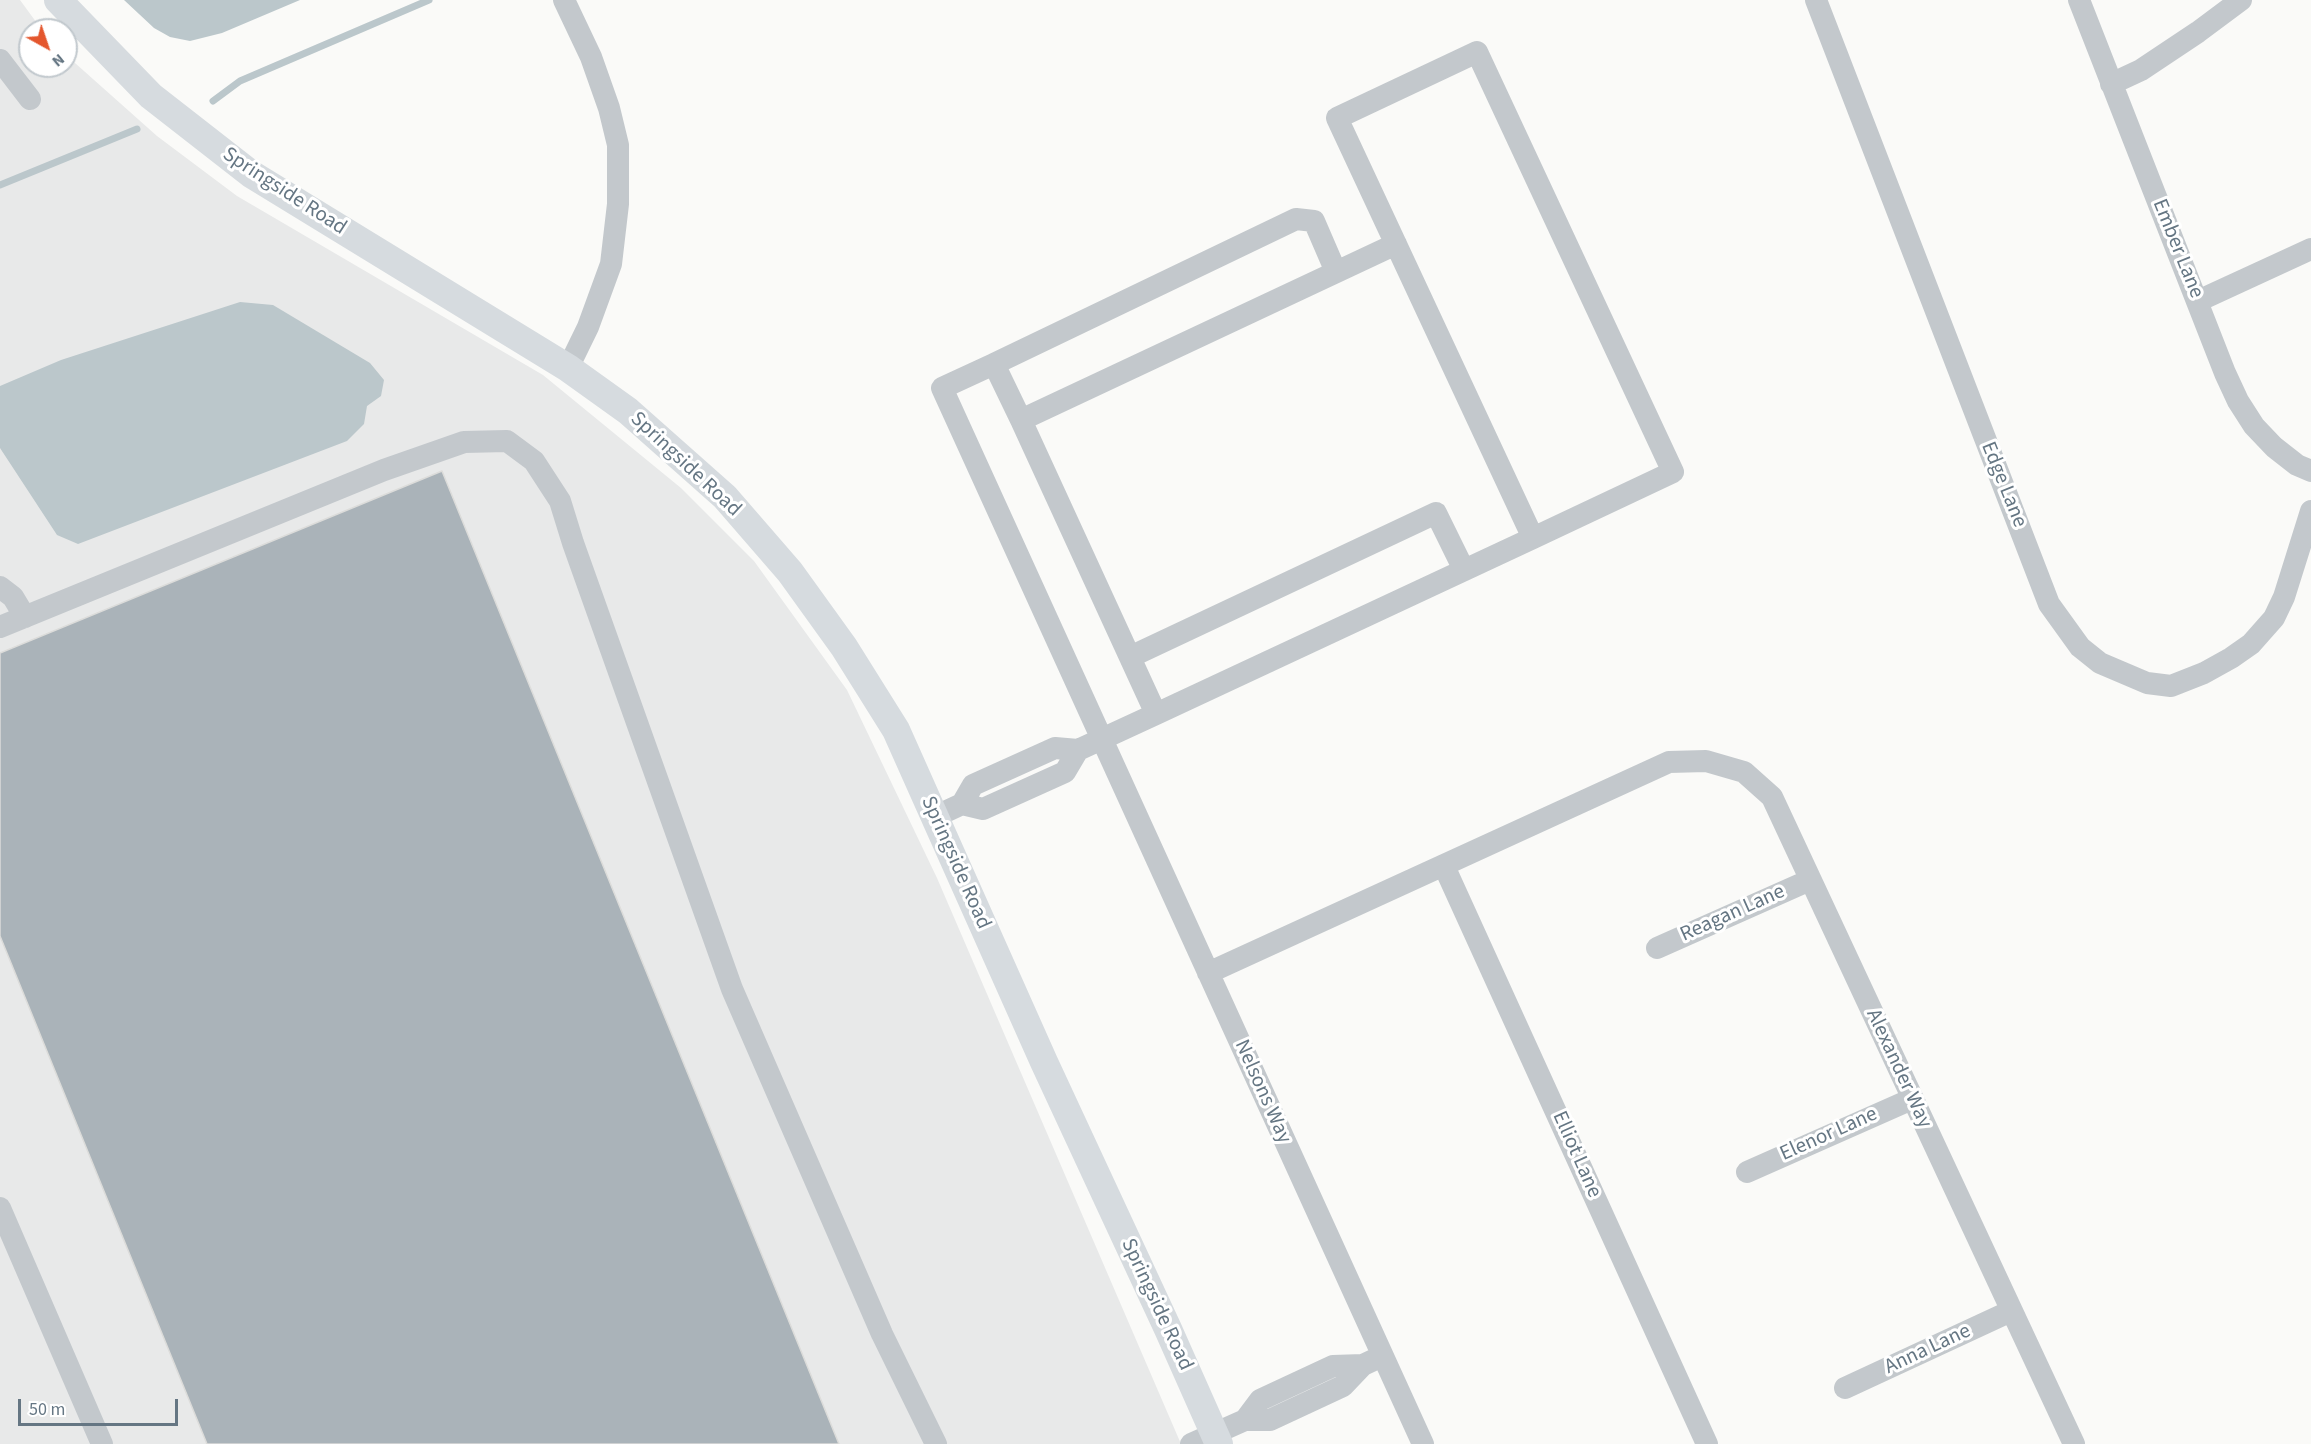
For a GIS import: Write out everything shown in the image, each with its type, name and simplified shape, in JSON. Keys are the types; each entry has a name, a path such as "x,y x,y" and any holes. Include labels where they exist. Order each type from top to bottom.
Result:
{"main road":[{"name":"Springside Road","path":"58,0 151,96 251,174 568,368 628,411 724,497 789,572 844,647 896,730 1208,1441"}],"street":[{"path":"564,0 591,57 609,108 618,145 618,204 611,264 588,327 568,368"},
{"name":"Edge Lane","path":"1816,0 2049,604 2080,647 2100,663 2147,683 2171,686 2204,673 2231,658 2251,644 2274,618 2284,597 2311,511"},
{"name":"Ember Lane","path":"2079,0 2238,401 2254,426 2274,447 2297,465 2311,471"},
{"path":"2111,84 2141,70 2241,0"},
{"path":"934,817 962,804 983,809 1065,772 1078,750 1533,538 1673,472 1477,52 1337,118 1533,538"},
{"path":"0,60 30,99"},
{"path":"1156,714 994,364 1296,219 1314,221 1336,272"},
{"path":"1021,420 1396,244"},
{"path":"2198,301 2311,249"},
{"name":"Nelsons Way","path":"994,364 942,388 1208,972 1372,1360 1423,1444"},
{"path":"0,627 384,470 464,442 507,441 534,461 561,501 573,543 732,989 882,1334 936,1444"},
{"path":"1130,657 1436,513 1464,570"},
{"path":"0,587 13,597 25,617"},
{"name":"Alexander Way","path":"1444,866 1669,762 1706,761 1744,772 1772,797 2074,1444"},
{"path":"1208,972 1444,866"},
{"name":"Elliot Lane","path":"1444,866 1707,1444"},
{"name":"Reagan Lane","path":"1657,948 1810,880"},
{"name":"Elenor Lane","path":"1747,1172 1912,1099"},
{"path":"0,1208 102,1444"},
{"name":"Anna Lane","path":"1845,1388 2012,1311"},
{"path":"1208,1441 1245,1420 1270,1420 1343,1386 1372,1360"}],"shaded area":[{"path":"0,0 20,0 33,18 18,18 18,78 78,78 78,66 157,136 237,196 543,375 681,488 754,561 847,690 937,878 1181,1444 0,1444"},
{"path":"124,0 300,0 222,33 190,41 170,37 154,28"},
{"path":"240,302 273,305 370,363 384,380 381,396 367,406 364,424 347,441 78,544 57,535 0,448 0,386 61,360"}],"building":[{"path":"442,471 839,1444 207,1444 0,936 0,653"}],"waterway":[{"path":"213,101 240,81 429,0"},
{"path":"0,185 137,129"}]}
